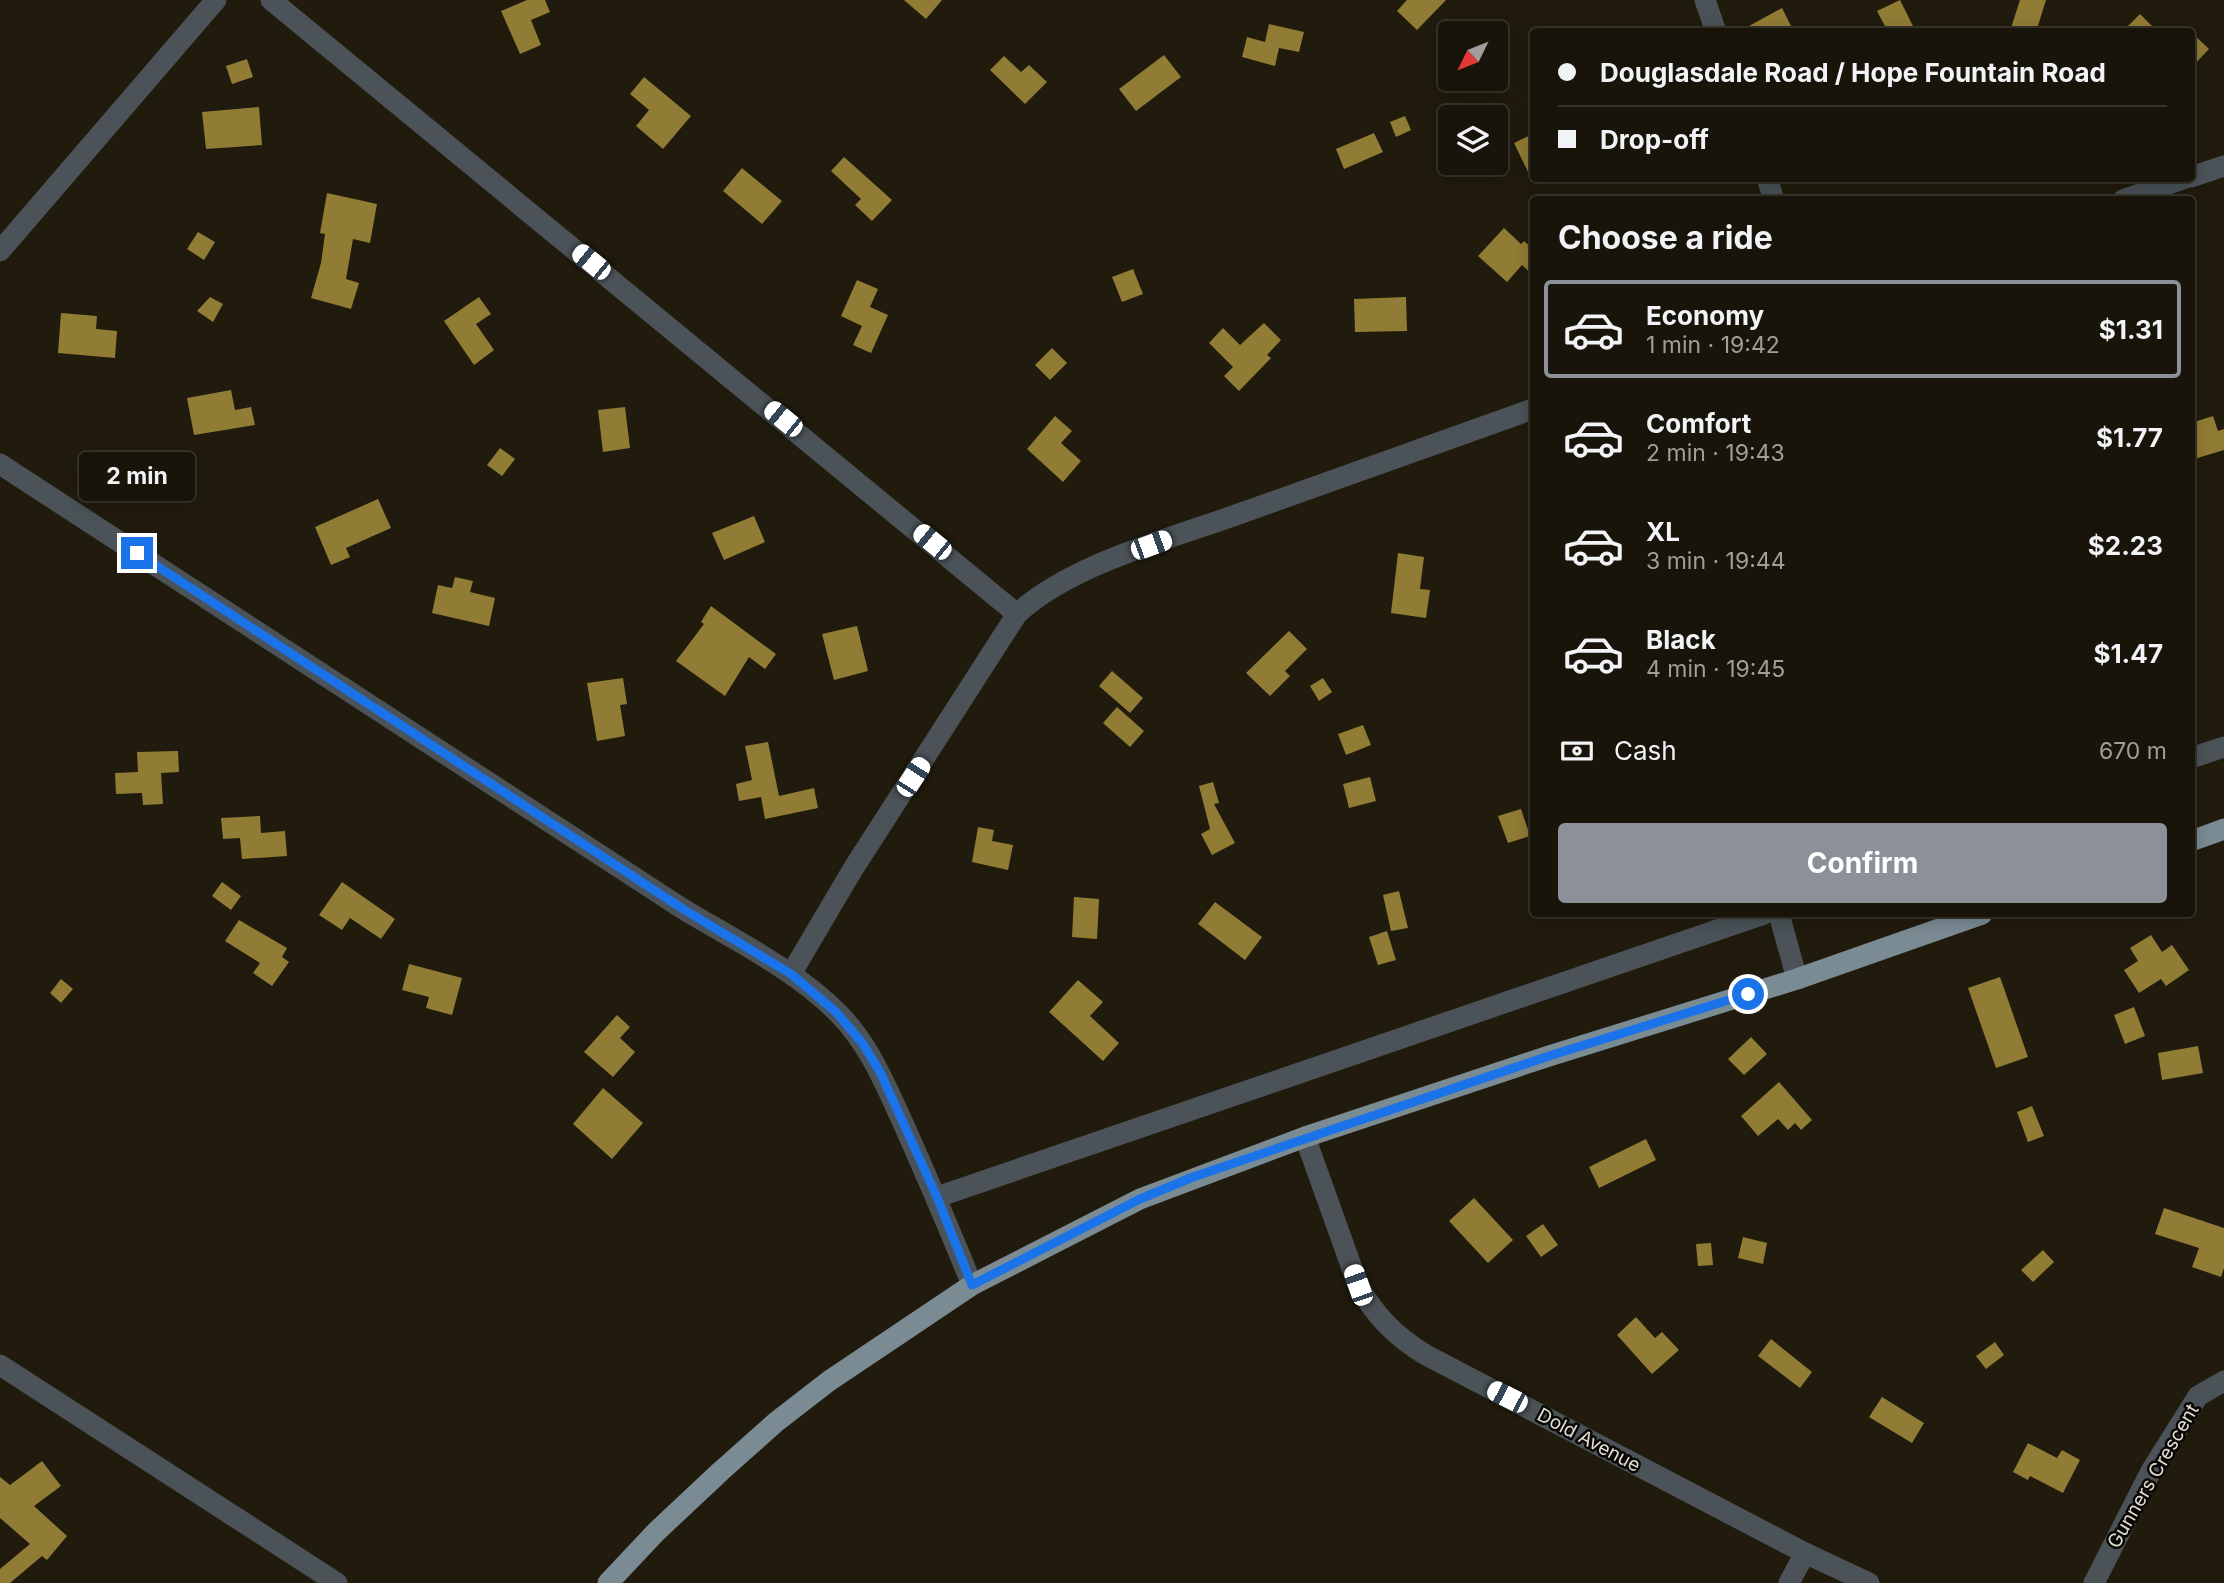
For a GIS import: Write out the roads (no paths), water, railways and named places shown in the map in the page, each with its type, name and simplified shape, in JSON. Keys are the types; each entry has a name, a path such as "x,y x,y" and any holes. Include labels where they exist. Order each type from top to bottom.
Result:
{"main road":[{"path":"2195,840 2224,830"},
{"path":"608,1583 665,1523 776,1422 873,1350 972,1285 1140,1199 1305,1137 1549,1056 1797,979 1973,917"}],"street":[{"path":"0,251 216,0"},
{"path":"271,0 1017,614"},
{"path":"1705,0 1715,28"},
{"path":"2195,176 2224,166"},
{"path":"2134,196 2174,182"},
{"path":"791,974 853,869 1017,614 1062,582 1140,550 1530,410"},
{"path":"0,464 683,909 791,974 836,1012 863,1044 880,1072 937,1197 972,1285"},
{"path":"2195,757 2224,747"},
{"path":"937,1197 1755,917"},
{"path":"1780,917 1797,979"},
{"name":"Dold Avenue","path":"1305,1137 1358,1285 1370,1307 1398,1337 1426,1355 1805,1553 1869,1583"},
{"path":"0,1365 337,1583"},
{"name":"Gunners Crescent","path":"2094,1583 2151,1471 2198,1396 2224,1381"},
{"path":"1789,1583 1805,1553"}]}
